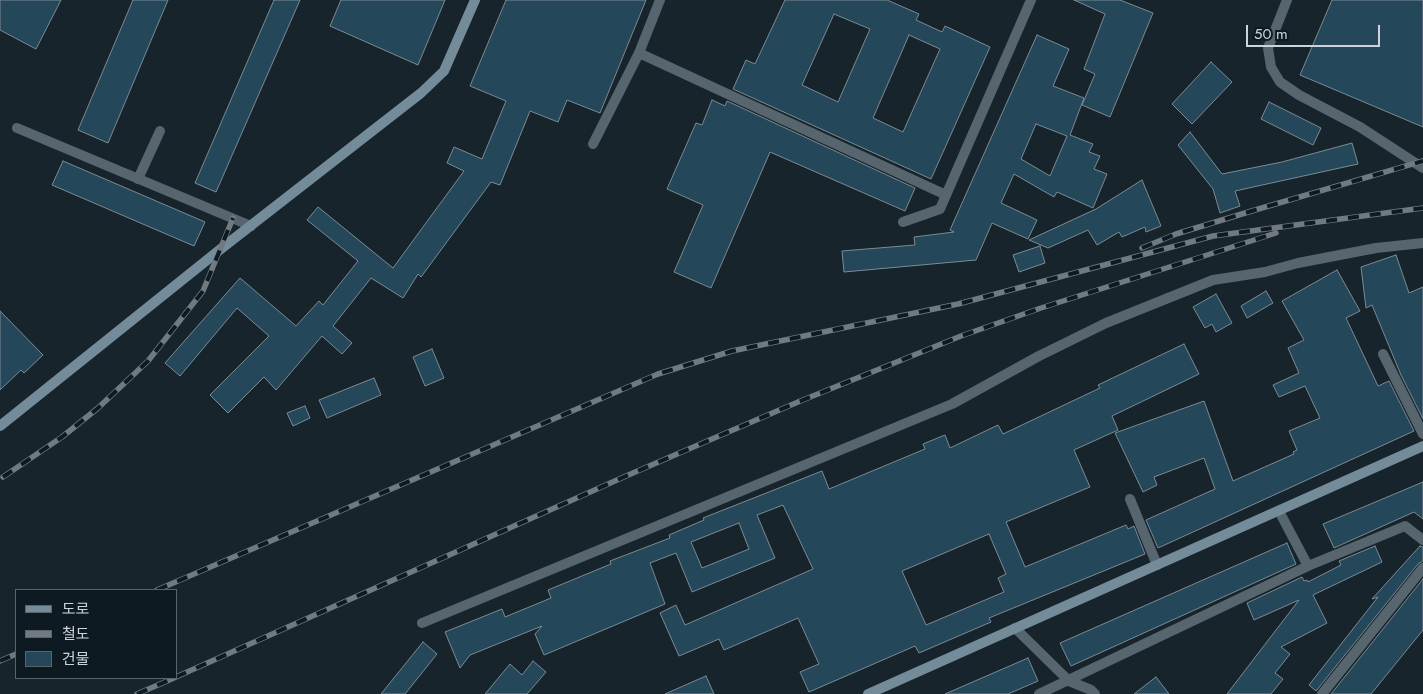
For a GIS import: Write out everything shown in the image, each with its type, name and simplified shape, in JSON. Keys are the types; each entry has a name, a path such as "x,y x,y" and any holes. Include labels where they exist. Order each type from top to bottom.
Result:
{"street":[{"path":"0,426 421,93 444,71 475,0"},
{"path":"592,144 638,53 660,0"},
{"path":"904,222 940,209 1031,0"},
{"path":"1287,0 1268,48 1271,67 1280,82 1299,95 1360,128 1423,168"},
{"path":"638,53 946,195"},
{"path":"17,128 251,226"},
{"path":"138,179 160,131"},
{"path":"422,623 952,404 1039,356 1106,323 1213,280 1265,272 1298,263 1376,248 1423,242"},
{"path":"1383,354 1423,434"},
{"path":"868,694 1423,446"},
{"path":"1130,499 1158,565"},
{"path":"1279,511 1308,566"},
{"path":"1039,694 1070,681 1308,566 1405,526 1423,540"},
{"path":"1322,694 1423,568"},
{"path":"1015,628 1070,681 1096,694"}],"building":[{"path":"0,0 61,0 36,49 0,30"},
{"path":"133,0 168,0 108,143 78,130"},
{"path":"274,0 300,0 216,192 195,183"},
{"path":"341,0 445,0 418,65 330,26"},
{"path":"506,0 646,0 600,113 567,100 558,122 530,111 500,185 491,182 421,277 418,274 403,298 371,278 333,326 352,343 342,354 322,336 276,390 264,377 228,413 210,395 269,336 237,308 180,376 165,363 240,278 296,326 319,301 323,305 358,261 307,220 318,207 393,268 464,171 447,163 454,147 482,159 506,101 470,86"},
{"path":"785,0 887,0 919,14 916,20 942,32 945,26 990,47 931,179 733,89 746,60 755,64","holes":["834,14 870,29 838,102 802,85","909,35 940,49 903,132 873,118"]},
{"path":"1074,0 1120,0 1153,13 1110,117 1082,105 1095,74 1084,69 1105,14"},
{"path":"1332,0 1423,0 1423,127 1300,75"},
{"path":"1037,35 1069,49 1053,86 1084,98 1070,135 1093,144 1089,152 1100,156 1094,169 1107,174 1093,208 1057,192 1054,197 1014,174 1001,203 1037,220 1028,239 992,223 976,260 844,272 842,251 915,245 914,237 954,232 950,230","holes":["1036,124 1067,136 1050,176 1021,159"]},
{"path":"1211,62 1232,82 1192,124 1172,104"},
{"path":"712,100 725,106 727,101 915,188 905,211 770,152 711,288 674,272 703,205 667,189 696,123 702,125"},
{"path":"1269,102 1321,128 1313,145 1261,119"},
{"path":"1190,132 1222,174 1282,162 1352,143 1358,164 1235,191 1240,206 1220,213 1213,189 1178,145"},
{"path":"63,161 205,222 194,246 52,185"},
{"path":"1142,180 1161,226 1146,232 1145,227 1122,237 1119,232 1097,245 1088,230 1048,248 1029,240 1096,209"},
{"path":"1040,246 1045,263 1019,272 1013,255"},
{"path":"1396,255 1409,293 1423,287 1423,419 1401,375 1372,305 1366,308 1361,267"},
{"path":"1337,270 1360,311 1346,318 1378,386 1389,381 1414,431 1158,548 1146,520 1215,489 1204,458 1154,477 1157,485 1143,492 1115,433 1204,401 1233,481 1294,454 1293,452 1297,450 1289,431 1320,418 1305,386 1279,397 1273,385 1299,373 1288,348 1304,340 1282,301"},
{"path":"1266,291 1273,303 1247,318 1241,306"},
{"path":"1216,294 1232,323 1216,332 1212,324 1205,328 1193,307"},
{"path":"0,311 43,355 24,373 21,370 0,390"},
{"path":"1184,344 1199,374 1112,416 1118,430 1074,450 1090,487 1006,522 1025,567 1126,525 1128,529 1134,526 1145,554 989,618 991,622 919,653 915,646 809,692 800,672 819,664 798,618 724,650 719,639 679,656 660,613 676,605 685,625 813,569 783,505 757,515 775,558 692,592 676,553 650,563 665,604 544,655 535,634 542,626 470,655 460,668 445,632 502,609 505,617 551,598 548,590 611,564 610,561 670,538 669,535 704,520 703,518 822,471 829,489 925,449 923,444 945,435 950,448 998,425 1003,434 1100,388 1098,385","holes":["739,523 749,549 702,568 691,542","989,534 1006,574 998,578 1004,592 926,625 902,571"]},
{"path":"432,349 444,378 425,386 413,357"},
{"path":"374,378 381,395 327,418 319,400"},
{"path":"305,406 310,418 293,426 287,413"},
{"path":"1423,482 1423,519 1414,512 1334,548 1323,524"},
{"path":"1287,543 1296,564 1071,666 1060,643"},
{"path":"1375,546 1382,562 1313,595 1327,623 1281,647 1290,654 1275,673 1283,679 1271,694 1227,694 1299,600 1254,620 1247,603 1302,577 1304,581 1307,580 1308,582 1341,565 1339,561"},
{"path":"1420,546 1423,547 1423,561 1418,564 1316,691 1309,685 1378,597 1372,599"},
{"path":"1423,579 1423,630 1371,694 1331,694"},
{"path":"423,642 437,654 405,694 381,694"},
{"path":"1028,658 1038,681 1008,694 945,694"},
{"path":"533,661 546,672 527,694 485,694 510,664 522,675"},
{"path":"706,676 714,694 665,694"},
{"path":"1156,677 1169,694 1134,694"}],"railway":[{"path":"1142,248 1176,234 1423,161"},
{"path":"159,589 658,374 732,351 958,304 1213,236 1423,208"},
{"path":"3,477 62,437 98,408 148,361 203,291 233,218"},
{"path":"178,676 626,476 798,402 961,336 1041,308 1276,233"},
{"path":"0,661 15,654"},
{"path":"137,694 172,679"}]}
